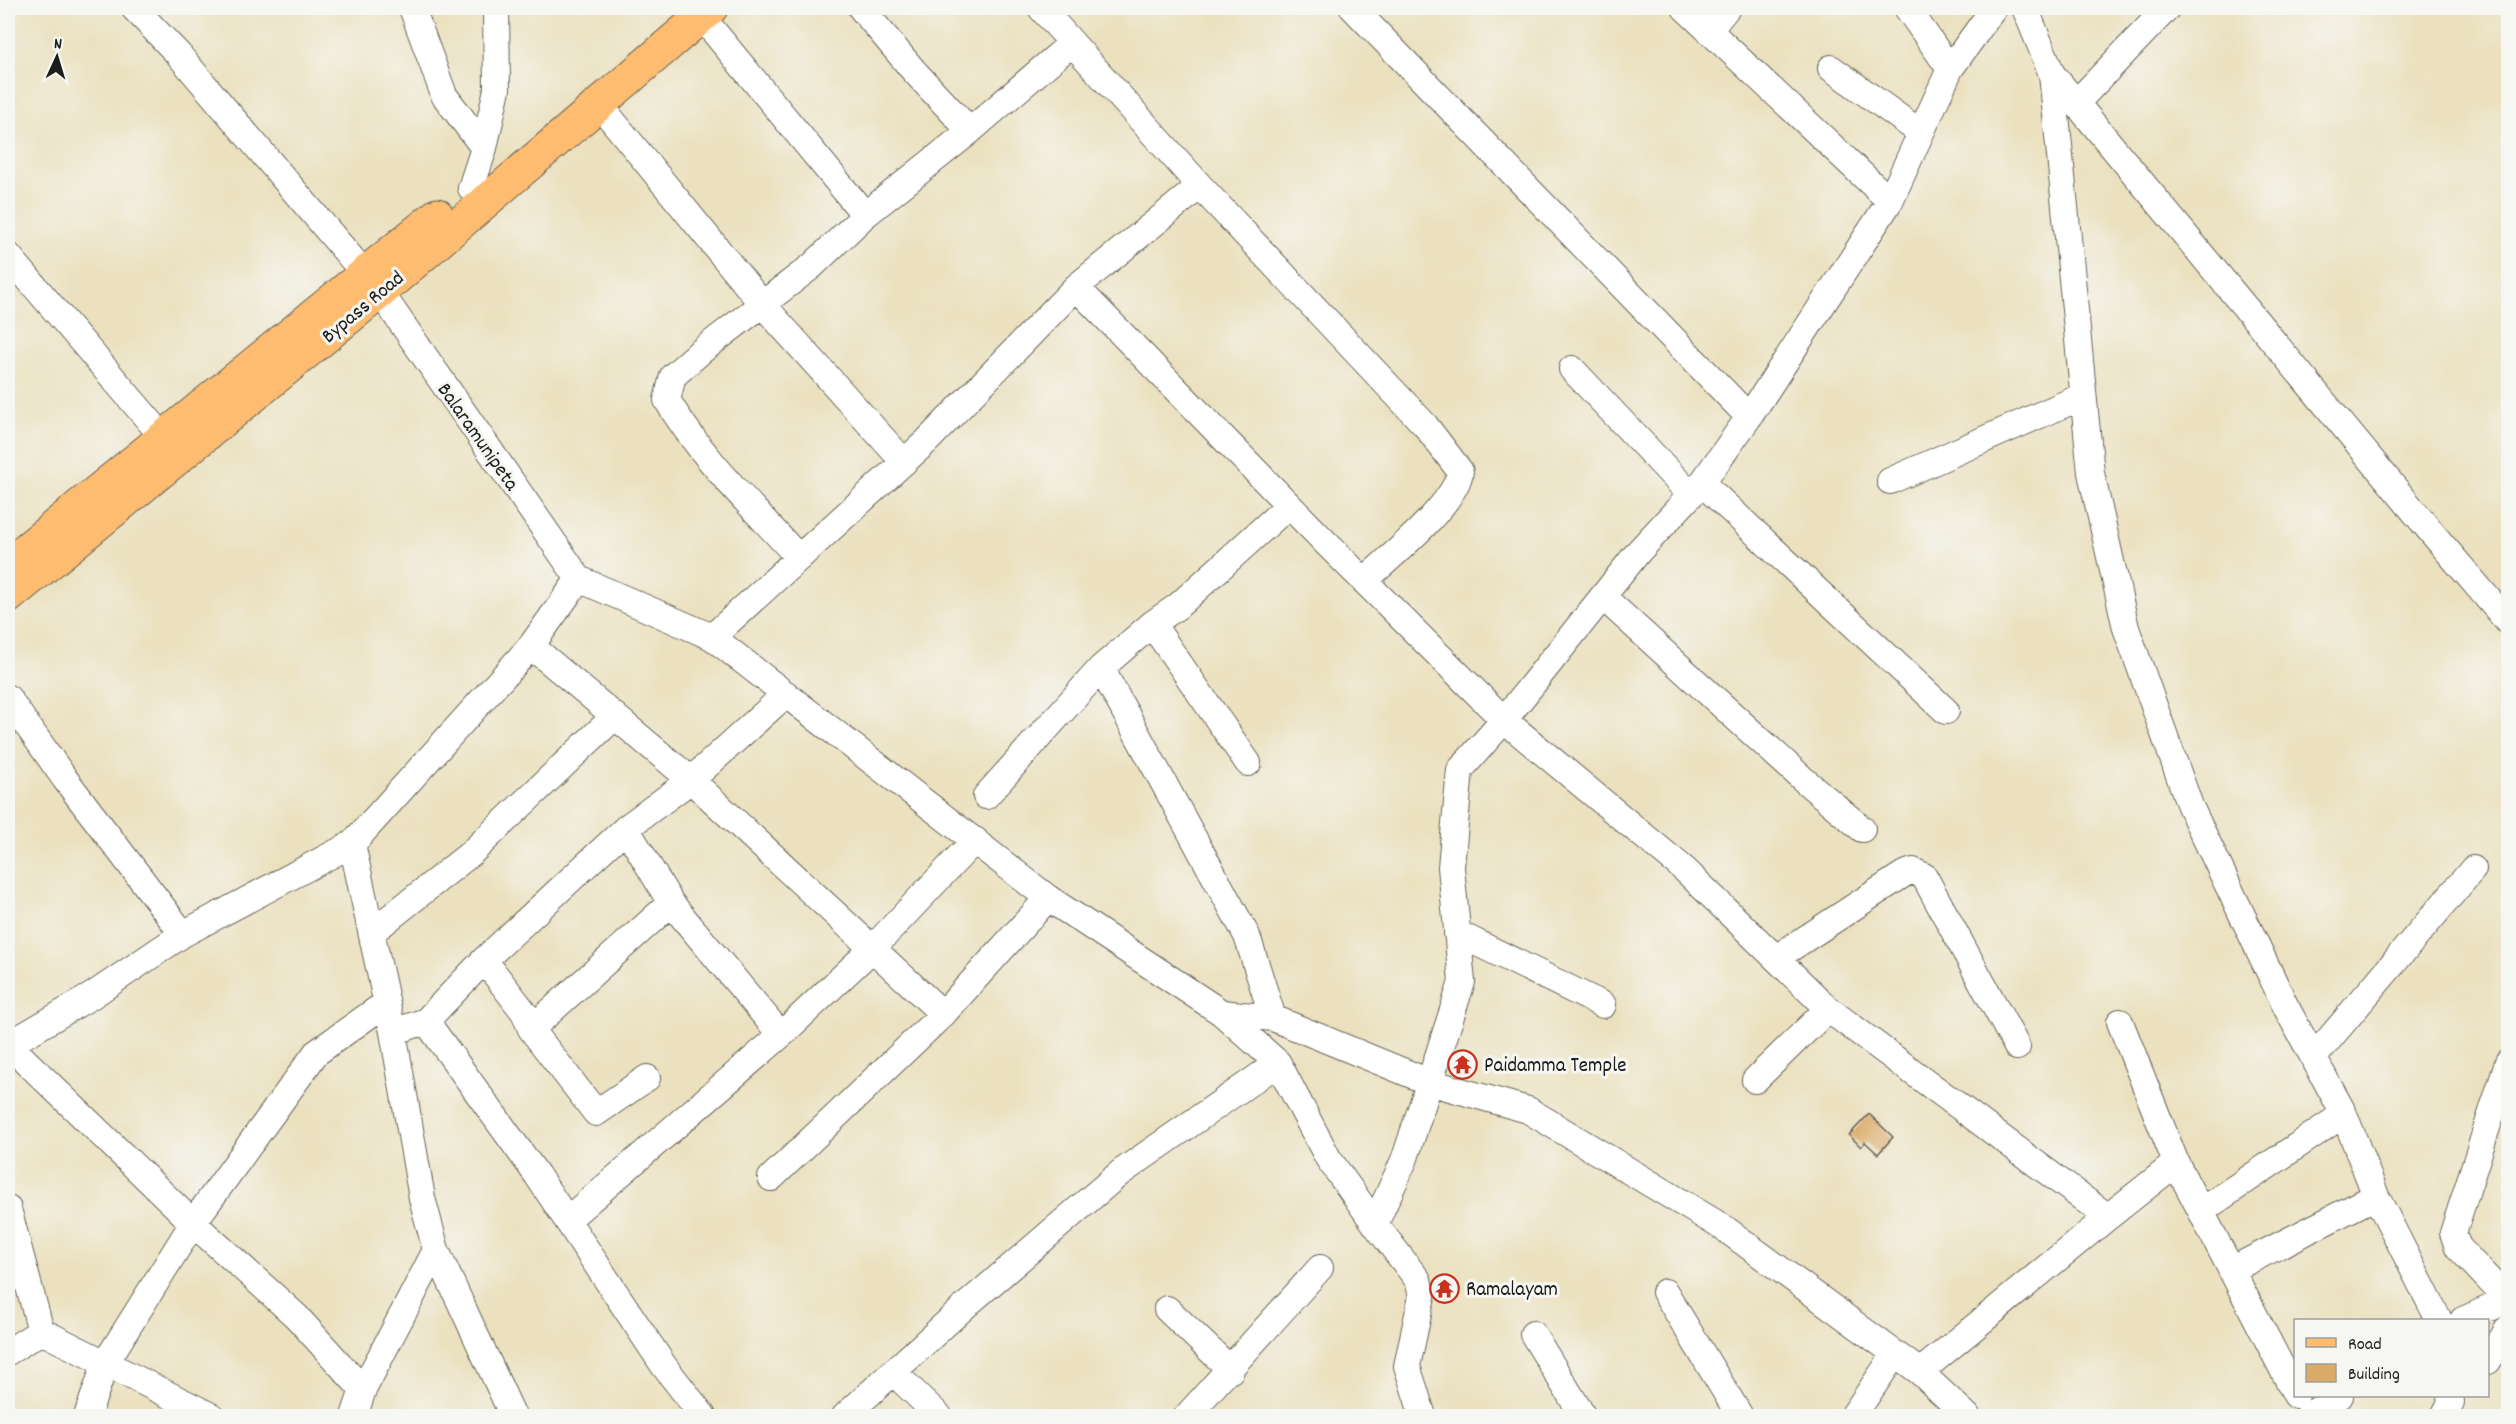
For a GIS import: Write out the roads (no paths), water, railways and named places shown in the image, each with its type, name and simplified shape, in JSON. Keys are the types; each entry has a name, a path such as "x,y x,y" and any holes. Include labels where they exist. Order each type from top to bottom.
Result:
{"main road":[{"name":"Bypass Road","path":"8,597 372,282 471,188 697,10"},
{"name":"Bypass Road","path":"8,564 304,325 372,282 599,104 697,10"}],"street":[{"name":"Balaramunipeta","path":"134,8 179,55 372,282 579,579"},
{"path":"412,8 444,95 484,148"},
{"path":"471,188 484,148 498,89 496,8"},
{"path":"861,8 914,71 970,131"},
{"path":"1041,8 1200,186 1425,425 1460,471 1459,481 1446,503 1364,581"},
{"path":"1353,8 1749,417"},
{"path":"1685,8 1710,29 1890,201"},
{"path":"1710,29 1727,8"},
{"path":"1907,8 1950,69"},
{"path":"1375,1224 1405,1158 1461,982 1451,867 1460,770 1504,720 1640,551 1697,489 1749,417 1890,201 1950,69 1994,8"},
{"path":"2025,8 2052,74 2091,473 2126,628 2190,806 2286,1006 2344,1114 2376,1196 2438,1319"},
{"path":"2077,102 2167,8"},
{"path":"697,10 865,215"},
{"path":"798,558 709,460 683,426 667,400 674,376 700,352 812,266 865,215 970,131 1072,43"},
{"path":"1831,68 1921,133"},
{"path":"2052,74 2508,622"},
{"path":"599,104 763,305 904,462"},
{"path":"712,637 904,462 1076,286 1200,186"},
{"path":"8,255 164,438"},
{"path":"1076,286 1289,505 1504,720 1685,870 1828,1009 2108,1217"},
{"path":"1572,369 1697,489 1946,711"},
{"path":"1890,481 2084,396"},
{"path":"986,796 1101,668 1152,624 1178,606 1289,505"},
{"path":"363,1390 296,1316 193,1223 8,1045 93,995 183,934 352,844 531,646 579,579 712,637 1048,898 1222,1013 1278,1063 1329,1158 1421,1287 1422,1296 1407,1366 1423,1416"},
{"path":"1603,597 1804,780 1862,829"},
{"path":"1152,624 1248,763"},
{"path":"531,646 692,780 943,1014"},
{"path":"1101,668 1247,936 1273,1018"},
{"path":"393,1032 426,1021 484,960 626,828 692,780 786,694"},
{"path":"8,698 64,779 183,934"},
{"path":"372,932 470,854 615,716"},
{"path":"626,828 671,903 781,1035"},
{"path":"567,1220 781,1035 872,948 975,840"},
{"path":"352,844 393,1032 422,1198 436,1250 513,1416"},
{"path":"2314,1057 2473,869"},
{"path":"1776,958 1904,874 1913,871 1924,876 2017,1047"},
{"path":"771,1178 943,1014 1048,898"},
{"path":"531,1029 671,903"},
{"path":"1457,933 1603,1005"},
{"path":"484,960 524,1012 531,1029 596,1113 647,1078"},
{"path":"87,1416 106,1362 193,1223 316,1053 386,1002"},
{"path":"1755,1080 1828,1009"},
{"path":"1222,1013 1273,1018 1429,1082 1528,1110 1724,1228 1920,1372 1967,1416"},
{"path":"426,1021 567,1220 664,1366 703,1416"},
{"path":"2120,1022 2176,1163 2294,1391"},
{"path":"2466,1319 2508,1302 2458,1246 2453,1233 2508,1062"},
{"path":"846,1416 1120,1173 1278,1063"},
{"path":"2200,1211 2344,1114"},
{"path":"1920,1372 2176,1163"},
{"path":"2231,1270 2376,1196"},
{"path":"8,1209 40,1331"},
{"path":"354,1416 363,1390 436,1250"},
{"path":"1187,1416 1231,1370 1320,1268"},
{"path":"1665,1292 1740,1416"},
{"path":"1167,1309 1231,1370"},
{"path":"2489,1358 2508,1329"},
{"path":"8,1352 40,1331"},
{"path":"40,1331 211,1416"},
{"path":"1533,1334 1583,1416"},
{"path":"1853,1416 1894,1354"},
{"path":"893,1372 939,1416"},
{"path":"2297,1397 2307,1416 2337,1397"}],"place":[{"name":"Paidamma Temple","path":"1463,1064"},
{"name":"Ramalayam","path":"1445,1288"}]}
